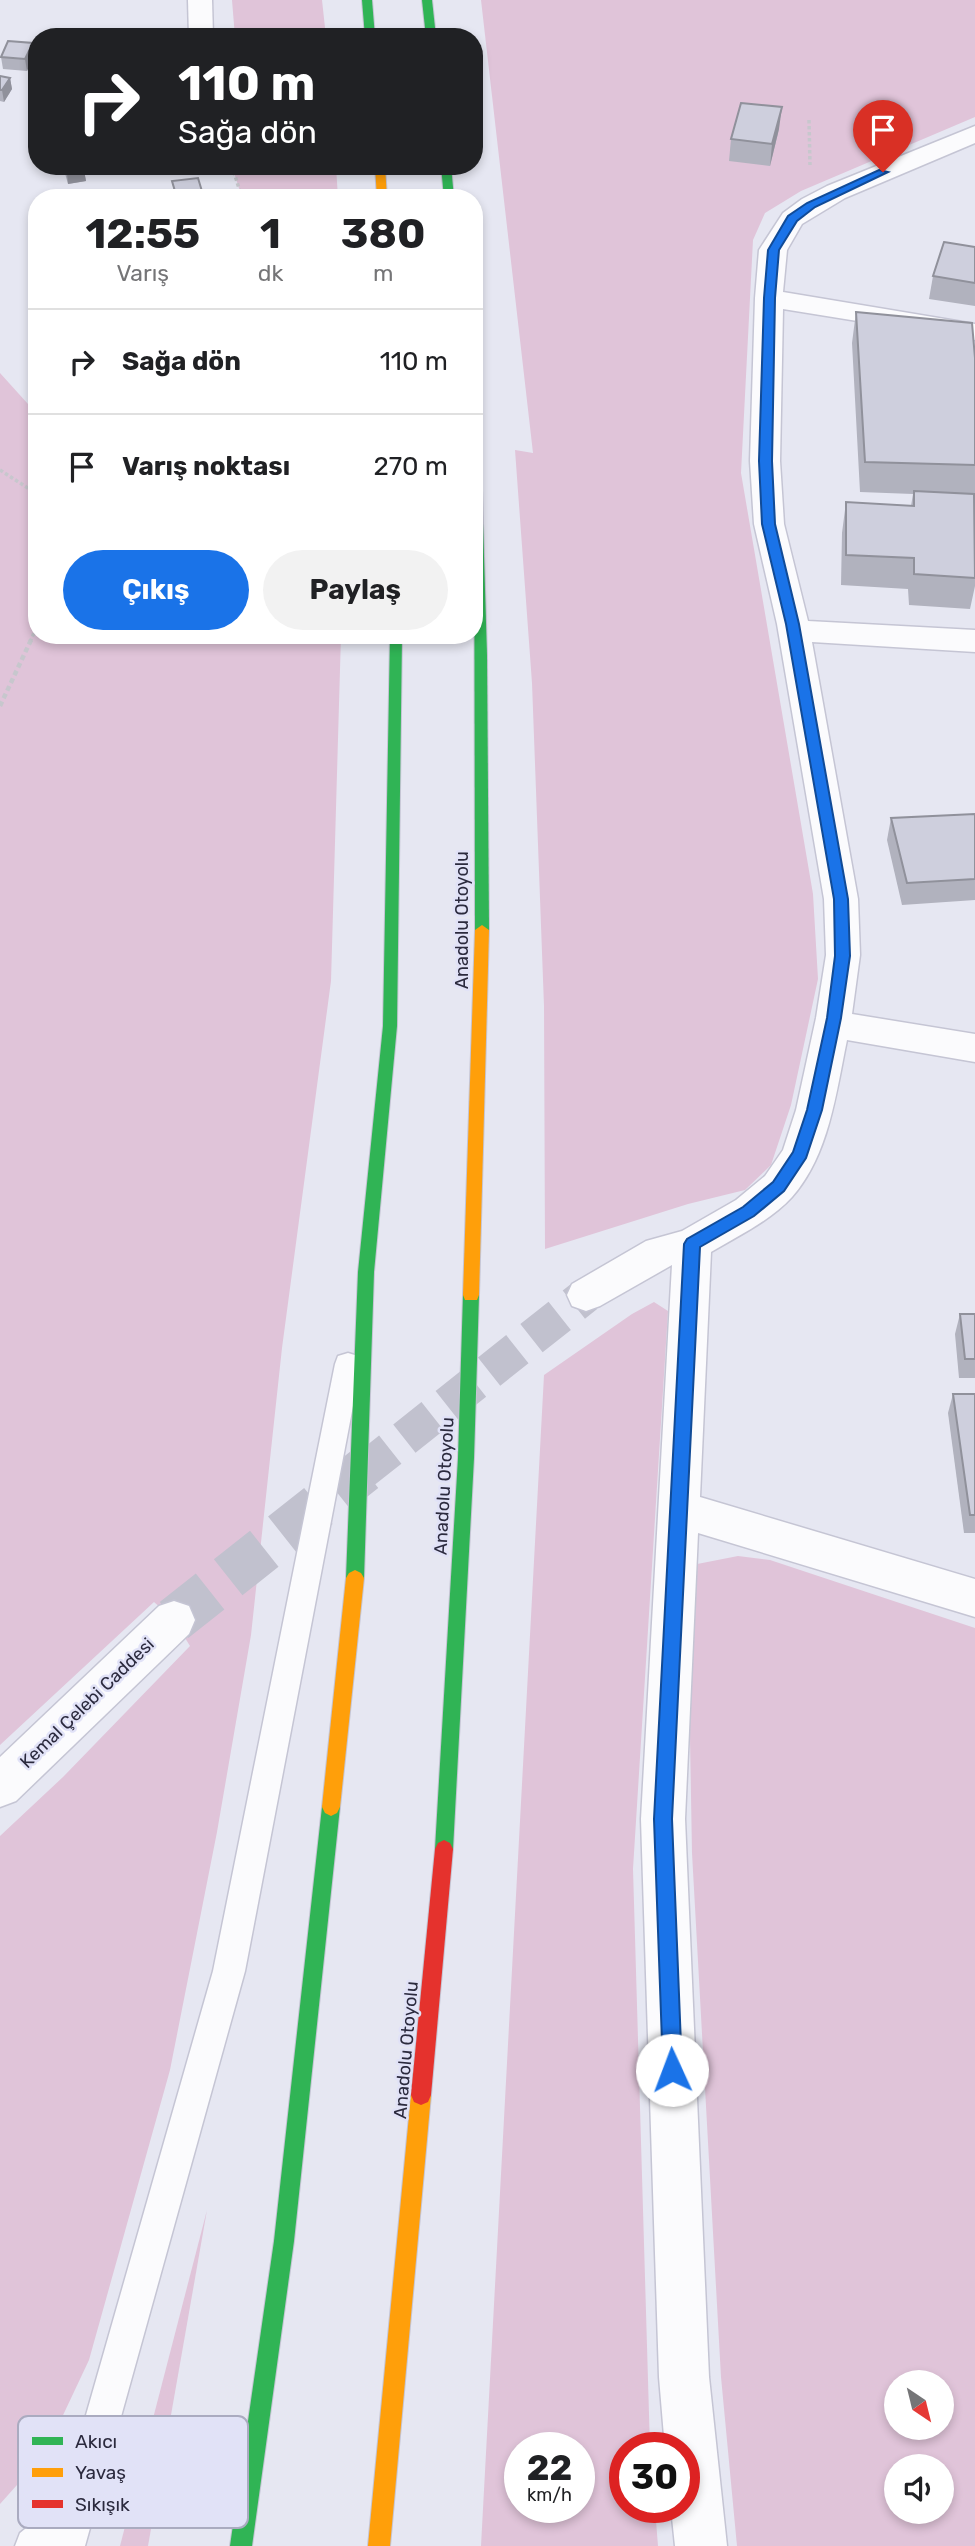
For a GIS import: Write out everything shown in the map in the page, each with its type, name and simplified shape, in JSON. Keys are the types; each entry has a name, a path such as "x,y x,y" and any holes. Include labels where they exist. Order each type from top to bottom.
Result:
{"highway":[{"path":"367,0 369,28"},
{"path":"427,0 430,28"},
{"path":"248,2491 284,2241 354,1598 366,1272 390,1026 396,783 396,644"},
{"name":"Anadolu Otoyolu","path":"379,2546 447,1817 466,1458 482,975 481,644"},
{"path":"240,2546 243,2528"}],"street":[{"path":"200,0 201,28"},
{"path":"586,1295 660,1252 692,1244 749,1211 778,1187 800,1154 814,1110 843,956 841,899 794,631 769,524 765,461 769,298 773,250 792,219 836,191 975,134"},
{"path":"769,298 975,332"},
{"path":"794,631 975,641"},
{"path":"832,1024 975,1048"},
{"path":"692,1244 663,1819 684,2376 701,2546"},
{"path":"679,1510 975,1598"},
{"name":"Kemal Çelebi Caddesi","path":"0,1786 174,1619"}],"lane":[{"path":"102,2416 229,1971 366,1272"},
{"path":"33,2546 70,2529"}],"path":[{"path":"0,470 28,488"},
{"path":"0,706 29,644"}],"shaded area":[{"path":"232,0 322,0 325,28 234,28"},
{"path":"481,0 975,0 975,117 801,191 765,213 753,240 741,473 813,894 818,979 791,1105 771,1165 745,1190 688,1204 545,1249 544,1006 532,683 515,450 533,453"},
{"path":"235,175 337,175 337,189 239,189"},
{"path":"0,373 28,404 28,644 341,644 331,981 282,1348 251,1635 217,1832 170,2070 89,2360 63,2416 18,2416 18,2484 0,2504 0,1836 63,1777 190,1646 174,1620 154,1602 0,1745"},
{"path":"654,1302 668,1311 633,1869 650,2432 609,2432 609,2523 656,2523 658,2546 481,2546 544,1375 632,1314"},
{"path":"738,1556 770,1560 975,1628 975,2546 737,2546 721,2377 692,1853 687,1566"},
{"path":"207,2210 171,2416 154,2416"},
{"path":"125,2528 151,2528 148,2546 120,2546"}],"building":[{"path":"8,41 28,43 25,59 1,57"},
{"path":"0,76 10,78 2,90 0,90"},
{"path":"741,103 782,107 772,144 731,139"},
{"path":"198,178 201,189 174,189 172,181"},
{"path":"944,242 975,247 975,283 933,276"},
{"path":"856,312 972,323 975,358 975,465 865,462"},
{"path":"914,491 974,494 975,578 914,574 914,558 846,555 846,502 914,506"},
{"path":"975,814 975,879 907,883 891,818"},
{"path":"960,1314 975,1314 975,1359 965,1359"},
{"path":"953,1394 975,1394 975,1515 970,1515"}],"tunnel":[{"path":"362,1472 586,1295"},
{"path":"174,1620 364,1470"}],"traffic: fast":[{"path":"367,0 369,28"},
{"path":"427,0 430,28"},
{"path":"447,175 448,189"},
{"path":"355,1578 366,1272 390,1026 396,644"},
{"path":"481,644 482,930"},
{"path":"444,1849 466,1458 471,1295"},
{"path":"248,2496 284,2241 331,1807"},
{"path":"241,2546 244,2528"}],"traffic: slow":[{"path":"381,175 381,189"},
{"path":"471,1295 482,930"},
{"path":"331,1807 355,1578"},
{"path":"379,2546 421,2095"}],"traffic: jam":[{"path":"421,2095 444,1849"}],"route":[{"path":"672,2070 663,1819 692,1244 749,1211 778,1187 800,1154 814,1110 834,1018 843,956 841,899 793,624 769,524 765,461 769,298 773,250 779,236 792,219 811,205 836,191 883,172"}]}
